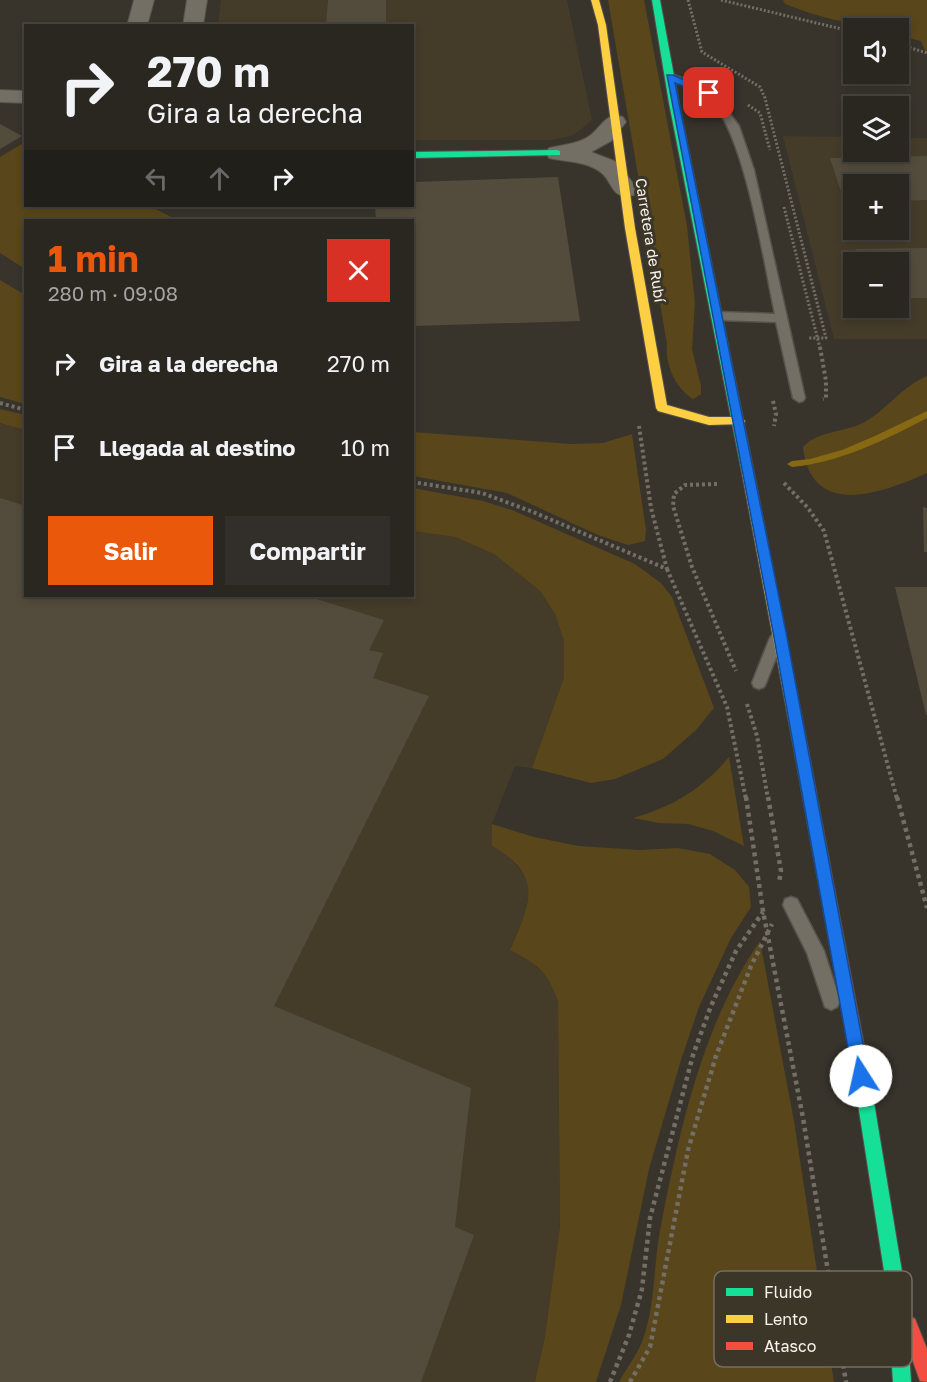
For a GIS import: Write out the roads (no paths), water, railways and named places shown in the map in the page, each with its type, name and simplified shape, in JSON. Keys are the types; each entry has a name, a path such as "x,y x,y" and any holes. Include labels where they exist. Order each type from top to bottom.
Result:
{"main road":[{"name":"Carretera de Rubí","path":"596,0 602,25 630,228 662,408 709,421 739,421"},
{"path":"656,0 780,632 870,1123 893,1271"},
{"path":"414,155 558,153"},
{"path":"912,1333 927,1374"},
{"path":"901,1367 902,1382"}],"street":[{"path":"138,24 144,0"},
{"path":"193,24 197,0"},
{"path":"0,96 24,97"},
{"path":"558,153 595,145 605,137 615,122"},
{"path":"558,153 592,159 609,167 626,190"}],"lane":[{"path":"670,77 709,93 734,126 749,170 799,398"},
{"path":"717,316 781,318"},
{"path":"759,683 780,632"},
{"path":"784,899 815,951 870,1123"}],"waterway":[{"path":"792,464 845,453 927,414"}]}
